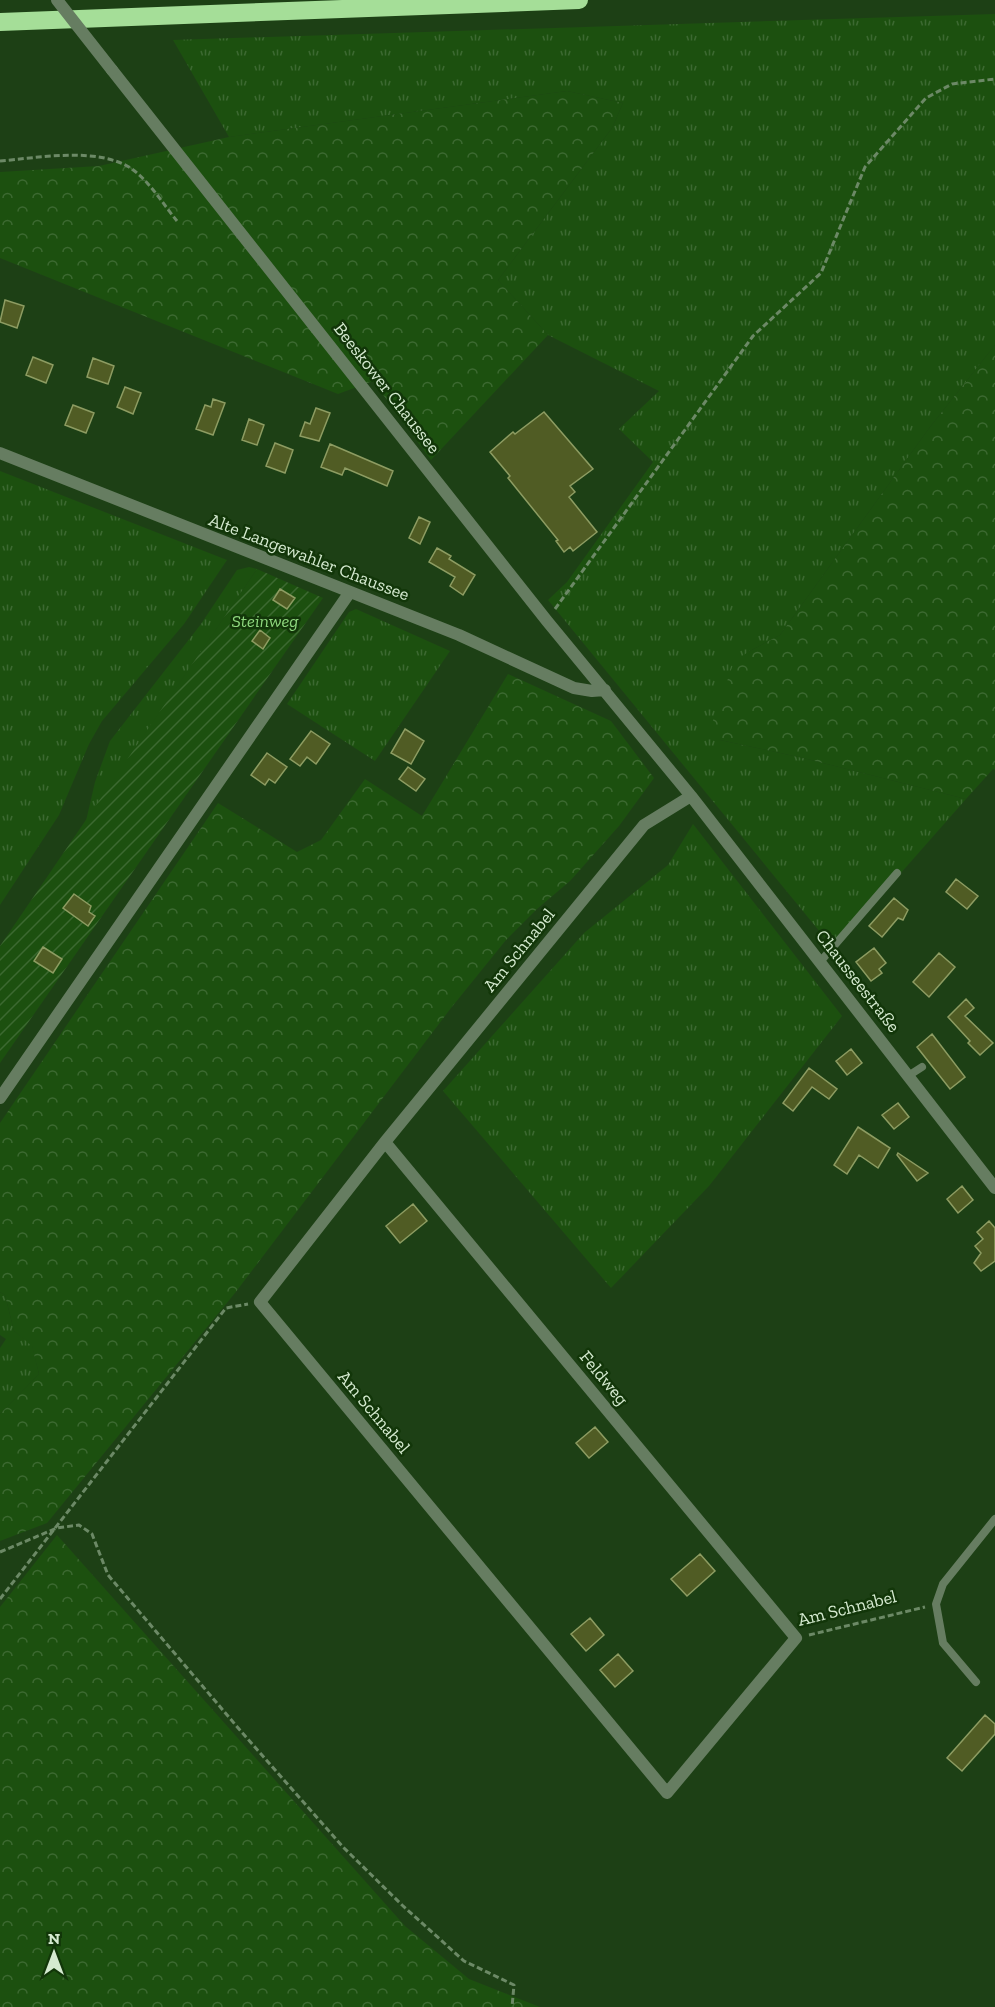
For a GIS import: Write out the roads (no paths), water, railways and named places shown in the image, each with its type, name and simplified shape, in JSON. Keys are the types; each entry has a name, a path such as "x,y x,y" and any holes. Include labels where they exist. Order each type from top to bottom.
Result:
{"highway":[{"path":"0,22 579,0"}],"street":[{"name":"Beeskower Chaussee","path":"57,0 547,621 691,796"},
{"name":"Alte Langewahler Chaussee","path":"0,453 459,635 574,688 592,691 605,690"},
{"path":"0,1098 350,592"},
{"name":"Chausseestraße","path":"691,796 995,1188"},
{"name":"Am Schnabel","path":"691,796 645,825 385,1142 260,1302 667,1793 796,1638"},
{"name":"Feldweg","path":"385,1142 796,1638"}],"lane":[{"path":"820,962 897,873"},
{"path":"908,1076 922,1067"},
{"path":"976,1683 943,1643 936,1604 943,1584 995,1518"}],"park label":[{"name":"Steinweg","path":"265,621"}]}
